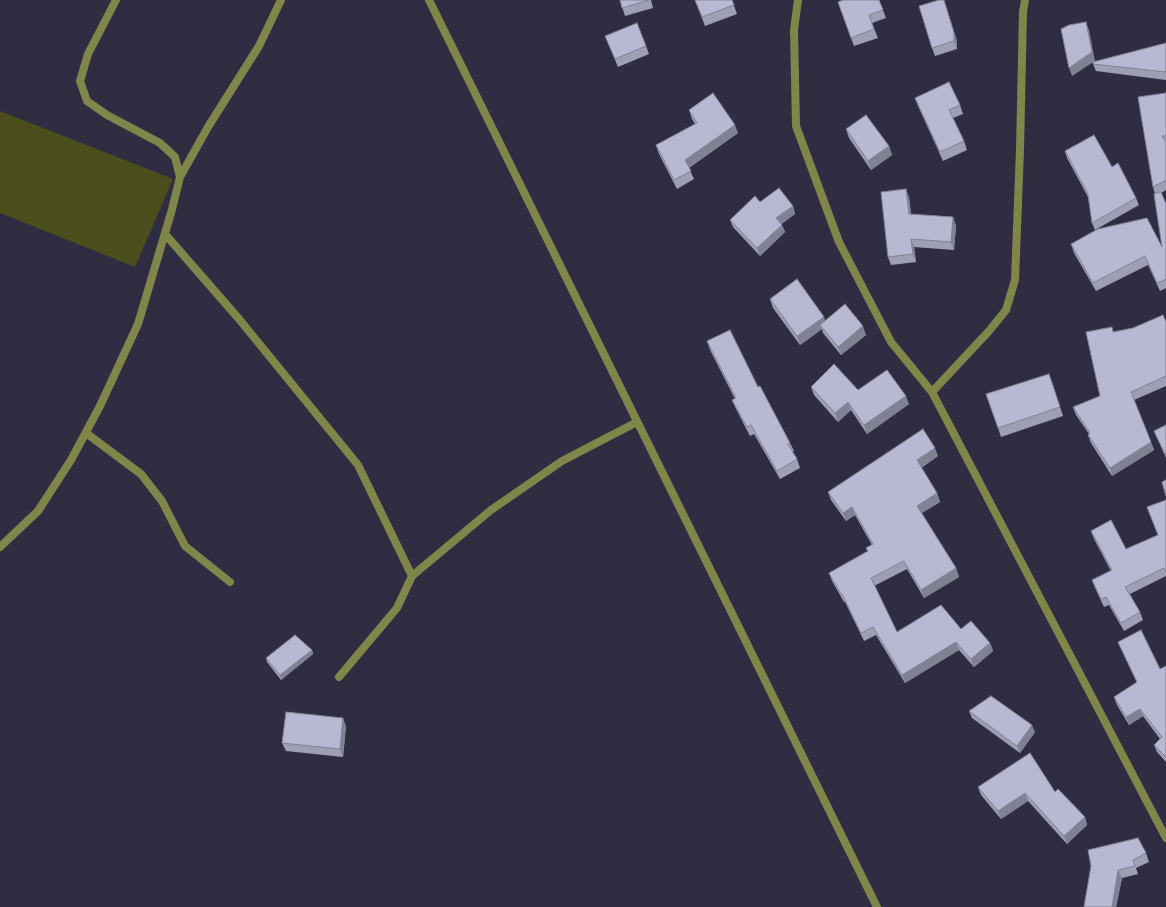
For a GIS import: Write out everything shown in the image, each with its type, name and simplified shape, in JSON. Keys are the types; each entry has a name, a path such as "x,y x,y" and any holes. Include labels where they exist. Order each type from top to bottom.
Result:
{"street":[{"path":"116,0 88,54 80,81 87,101 107,115 160,143 175,157 180,177"},
{"path":"0,547 38,511 71,460 100,406 138,324 165,234 180,177 208,127 259,46 281,0"},
{"path":"429,0 877,907"},
{"path":"798,0 794,30 796,126 839,242 891,342 932,392 1166,838"},
{"path":"932,392 989,331 1006,310 1014,280 1020,150 1023,12 1025,0"},
{"path":"165,234 239,319 358,465 412,576"},
{"path":"339,677 397,608 412,576 491,510 562,461 637,422"},
{"path":"86,433 142,474 162,501 185,546 230,582"}],"green space":[{"path":"0,111 173,179 135,267 0,213"}],"building":[{"path":"620,0 649,0 622,8"},
{"path":"695,0 732,0 734,5 702,17"},
{"path":"843,0 879,0 883,10 869,15 874,29 851,38 838,2"},
{"path":"944,0 954,33 954,41 932,48 919,6"},
{"path":"1086,22 1092,52 1069,68 1061,29 1069,25"},
{"path":"637,23 646,46 615,59 605,36"},
{"path":"1166,43 1166,72 1093,64 1093,62"},
{"path":"949,82 960,105 949,110 964,141 940,152 915,98"},
{"path":"713,93 735,125 685,160 691,171 674,180 656,145 697,123 689,110"},
{"path":"1166,93 1166,136 1162,136 1166,143 1166,180 1153,187 1138,97"},
{"path":"866,115 889,146 868,161 846,129"},
{"path":"1094,135 1112,167 1118,163 1136,198 1092,223 1088,194 1065,151"},
{"path":"779,188 793,206 776,218 782,225 757,248 730,220 755,196 760,202"},
{"path":"906,189 909,214 953,217 951,242 911,239 913,254 888,257 881,192"},
{"path":"1161,192 1166,204 1166,279 1157,283 1145,256 1093,283 1071,244 1098,229 1147,218 1162,247 1154,194"},
{"path":"797,279 824,317 797,336 770,299"},
{"path":"845,304 863,326 838,347 820,325"},
{"path":"1163,315 1166,322 1166,376 1131,392 1151,442 1110,468 1088,435 1090,433 1073,407 1100,396 1086,332 1112,327 1113,332 1133,328"},
{"path":"730,330 758,387 760,386 790,443 788,444 797,459 777,471 751,425 747,427 732,400 736,398 707,341"},
{"path":"834,364 858,390 887,370 906,396 864,425 848,402 835,413 811,387"},
{"path":"1049,374 1060,407 998,428 986,394"},
{"path":"1166,425 1166,456 1154,431"},
{"path":"923,429 935,448 917,460 937,493 917,506 956,568 921,590 904,561 871,578 897,632 941,605 961,629 971,621 990,643 971,659 956,642 902,675 873,627 861,633 842,594 829,573 868,551 866,548 873,544 852,507 843,513 828,492"},
{"path":"1166,480 1166,496 1162,482"},
{"path":"1166,500 1166,572 1164,568 1125,587 1140,612 1121,623 1106,597 1101,599 1092,580 1112,570 1091,531 1111,520 1126,549 1158,535 1147,507"},
{"path":"1141,630 1160,669 1166,666 1166,757 1154,745 1162,737 1140,709 1126,717 1114,697 1137,682 1118,642"},
{"path":"295,635 312,650 280,675 266,658"},
{"path":"991,696 1032,725 1017,746 969,711"},
{"path":"286,712 343,718 340,749 282,743"},
{"path":"1030,753 1055,792 1058,789 1085,817 1064,836 1025,793 998,811 978,787"},
{"path":"1138,838 1146,853 1133,860 1135,866 1118,870 1112,907 1084,907 1091,866 1088,850"}]}
